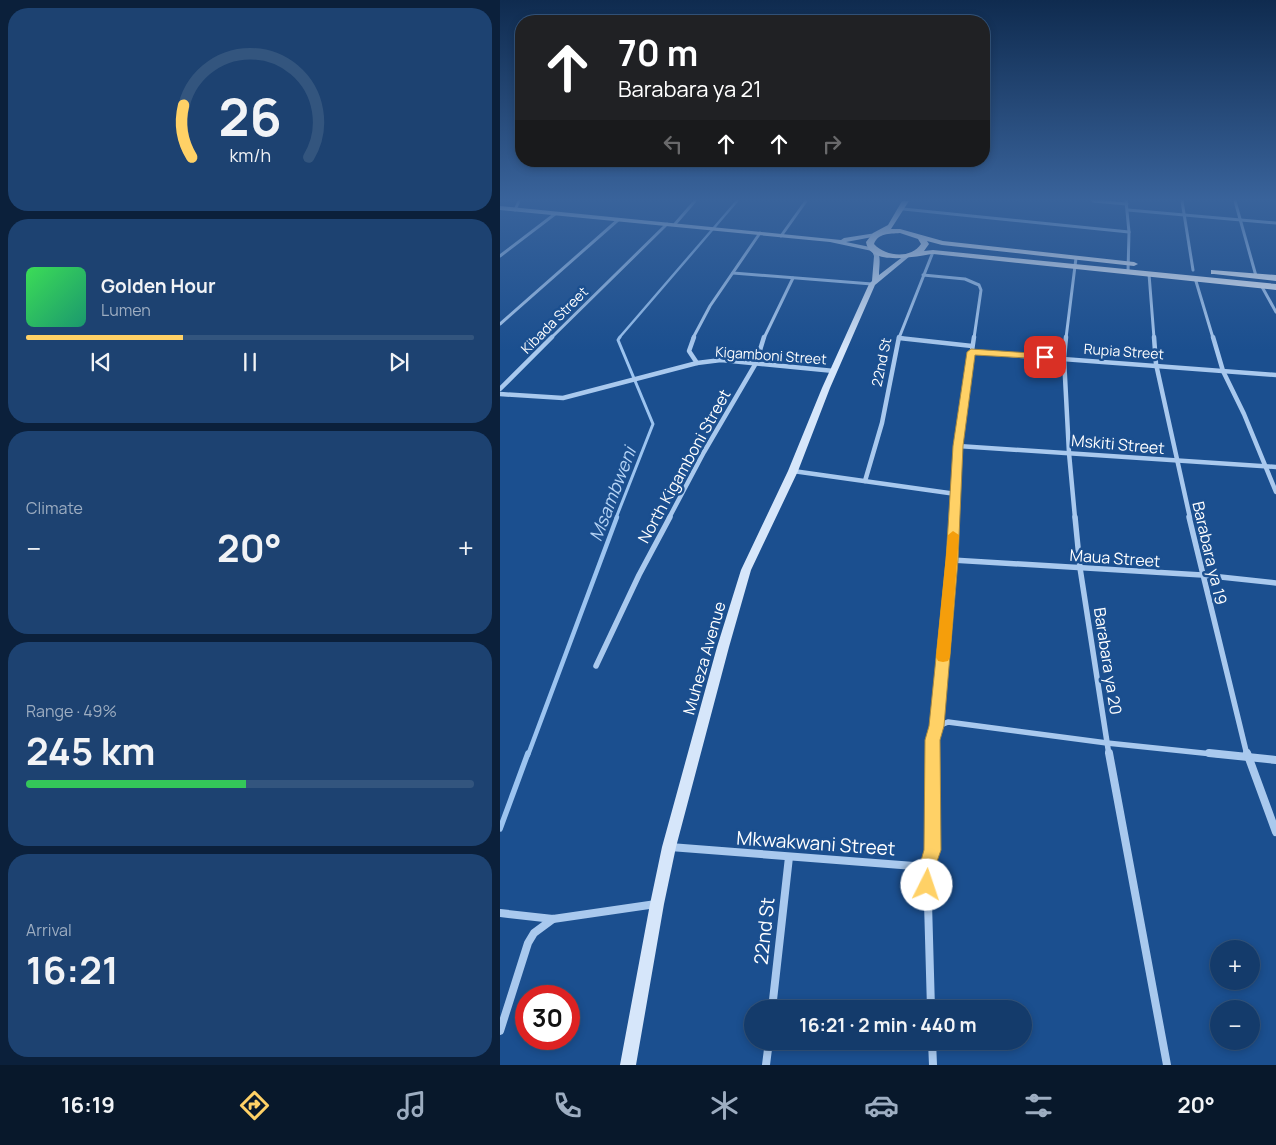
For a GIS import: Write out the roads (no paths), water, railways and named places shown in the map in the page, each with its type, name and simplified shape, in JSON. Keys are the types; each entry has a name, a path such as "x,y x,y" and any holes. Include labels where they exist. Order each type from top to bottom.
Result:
{"main road":[{"path":"876,251 889,256 933,252 1075,262"},
{"path":"910,255 920,251"},
{"path":"992,251 1075,262 1194,274 1276,287"},
{"path":"1128,268 1149,274 1276,278"}],"street":[{"path":"500,324 583,251"},
{"name":"Kibada Street","path":"500,389 640,251"},
{"path":"697,363 689,351 692,338 748,251"},
{"path":"874,251 877,256 874,282"},
{"path":"1128,251 1128,268"},
{"path":"1190,251 1194,274 1223,372 1244,414 1276,492"},
{"path":"1249,251 1256,276"},
{"name":"22nd St","path":"865,481 882,423 899,338 933,252"},
{"path":"733,273 874,282 910,255"},
{"name":"Barabara ya 20","path":"1075,262 1064,358 1069,453 1080,568 1107,743 1167,1065"},
{"name":"Barabara ya 19","path":"1149,274 1156,364 1202,576 1248,757 1276,832"},
{"path":"923,275 965,279 979,285 982,290 958,446 952,560 936,726 932,740 932,850 927,867 931,1000"},
{"name":"North Kigamboni Street","path":"596,666 638,575 704,452 756,363 765,334 793,278"},
{"name":"Muheza Avenue","path":"628,1065 656,904 669,847 722,647 746,570 793,471 874,282"},
{"path":"1262,285 1276,312"},
{"name":"Rupia Street","path":"899,338 972,349 1156,364 1223,372 1276,375"},
{"name":"Kigamboni Street","path":"500,394 564,398 697,363 721,360 834,372"},
{"name":"Mskiti Street","path":"958,446 1177,462 1276,467"},
{"path":"793,471 956,494"},
{"name":"Maua Street","path":"952,560 1202,576 1276,583"},
{"path":"936,726 948,722 1107,743 1276,760"},
{"name":"Mkwakwani Street","path":"669,847 789,858 927,867"},
{"name":"22nd St","path":"773,1000 789,858"},
{"path":"500,913 553,919 656,904"},
{"path":"500,1031 528,943 534,933 553,919"},
{"path":"766,1065 767,1050"},
{"path":"932,1050 933,1065"}],"waterway":[{"name":"Msambweni","path":"619,338 694,251"},
{"name":"Msambweni","path":"616,518 653,424 618,340 620,337"},
{"name":"Msambweni","path":"528,755 617,517"},
{"name":"Msambweni","path":"500,829 528,753"}]}
